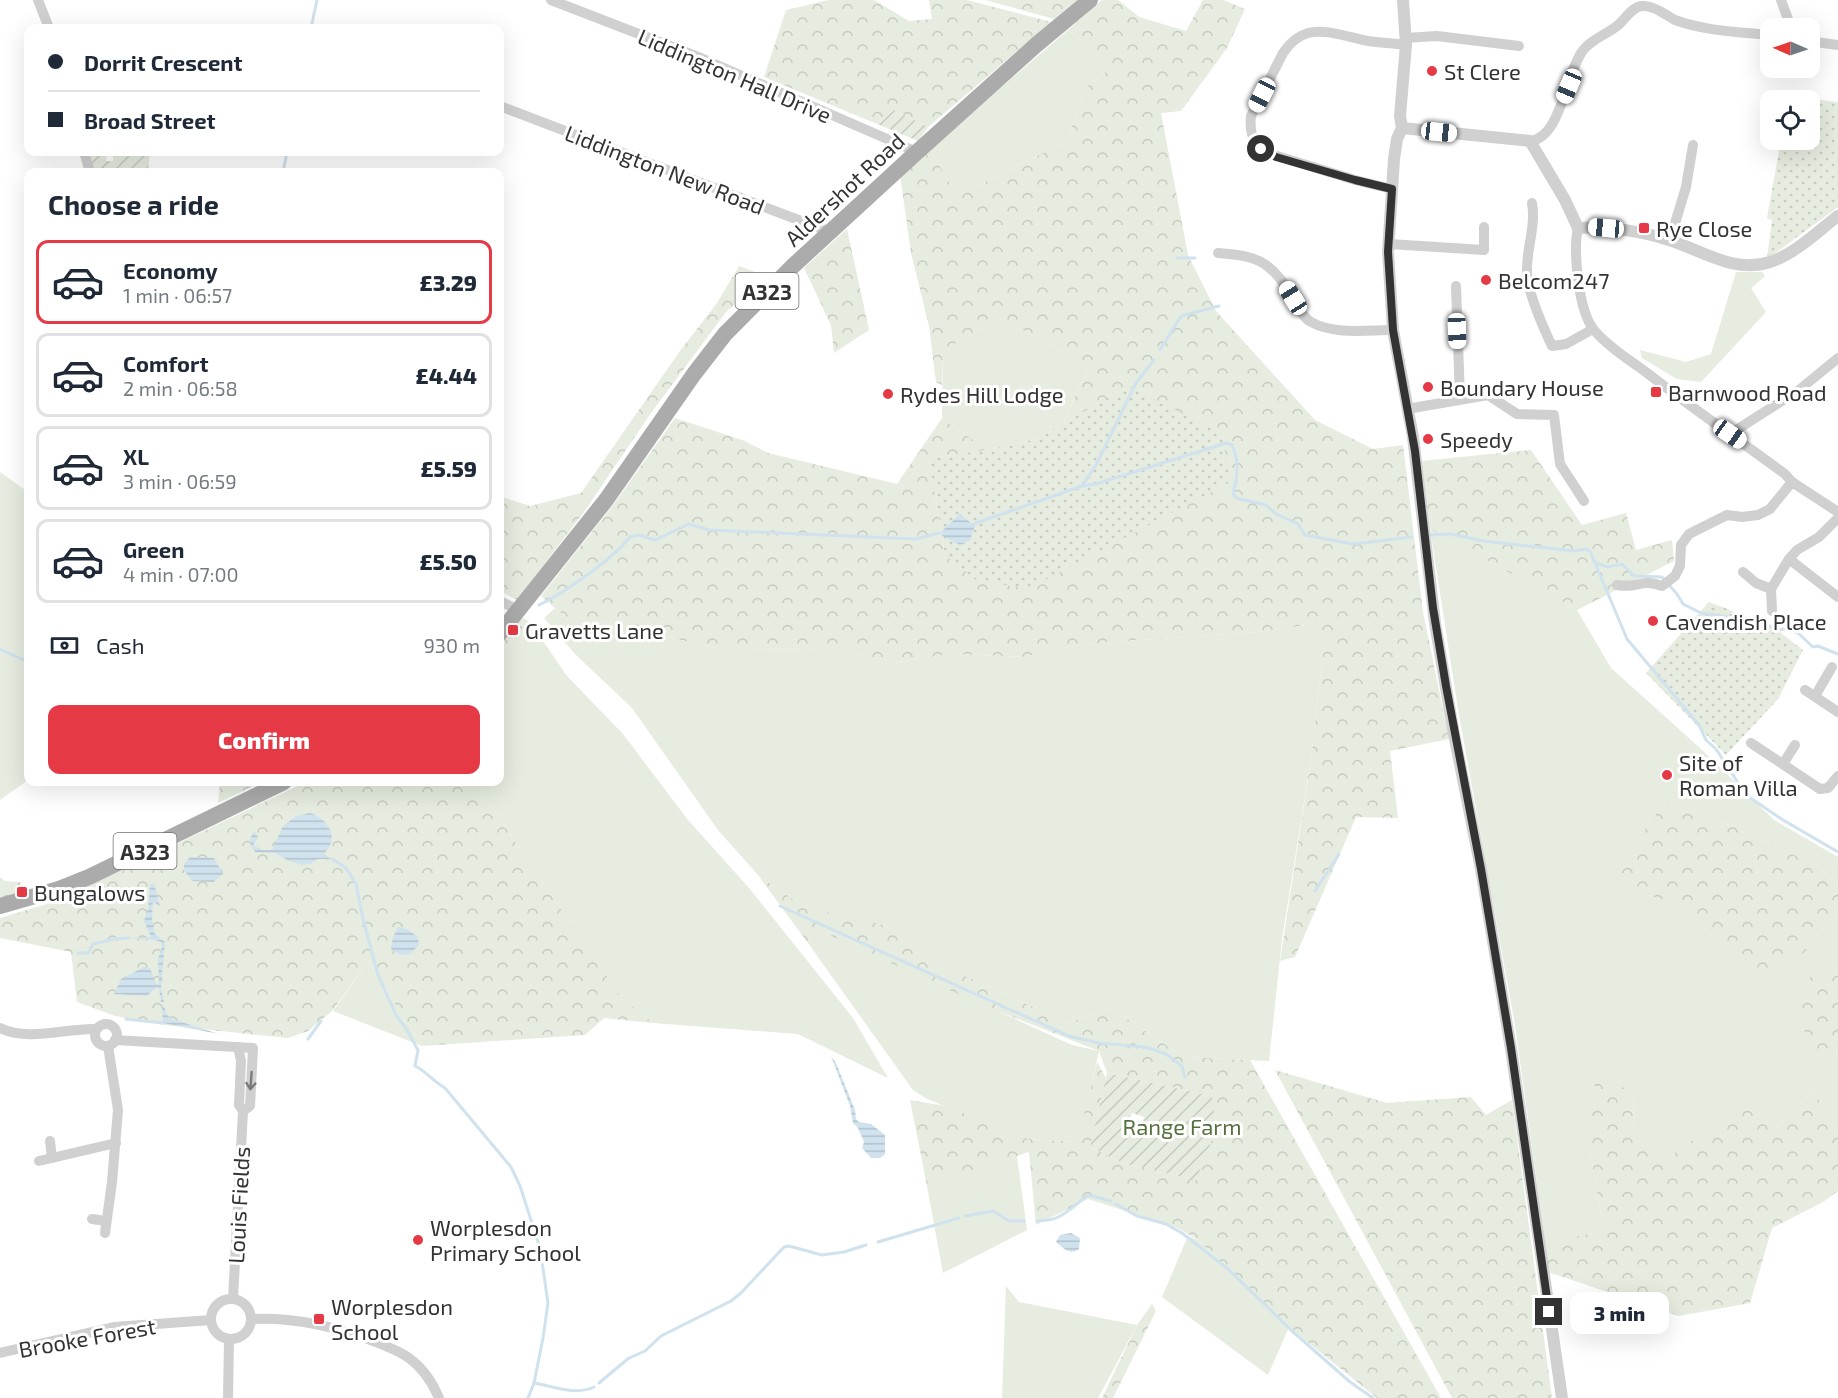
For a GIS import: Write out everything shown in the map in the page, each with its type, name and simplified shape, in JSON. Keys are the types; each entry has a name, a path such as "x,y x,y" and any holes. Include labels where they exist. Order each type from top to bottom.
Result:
{"main road":[{"name":"Aldershot Road","path":"504,628 606,500 694,374 725,334 758,299 917,152 1020,59 1090,0"},
{"name":"A323","path":"0,906 59,889 89,877 276,786"}],"street":[{"path":"38,0 47,24"},
{"name":"Liddington Hall Drive","path":"551,0 701,58 917,152"},
{"path":"1403,0 1406,41 1400,116 1402,128 1397,139 1389,244 1393,330 1415,451 1435,622 1453,729 1481,869 1511,1048 1562,1398"},
{"path":"1781,0 1788,18"},
{"path":"1402,128 1530,141 1542,138 1559,108 1584,49 1618,25 1640,3 1673,19 1692,25 1760,35"},
{"path":"1392,189 1268,153 1253,140 1251,116 1289,45 1310,32 1368,41 1406,41 1437,36 1519,46"},
{"path":"1820,43 1838,45"},
{"name":"Liddington New Road","path":"504,108 831,232"},
{"path":"1530,141 1565,200 1578,228 1575,242 1580,290 1593,329 1632,362 1785,474 1792,482 1838,512"},
{"path":"1670,240 1686,188 1694,145"},
{"path":"1532,203 1535,219 1527,271 1539,320 1551,346 1566,344 1593,329"},
{"path":"1578,228 1606,228 1670,240 1718,259 1734,263 1759,264 1783,256 1838,216"},
{"path":"1389,244 1484,250 1484,226"},
{"path":"1218,253 1250,257 1271,267 1281,278 1306,319 1313,323 1333,329 1393,330"},
{"path":"1456,286 1460,399"},
{"path":"1730,434 1799,390 1838,358"},
{"path":"1407,409 1488,395 1517,414 1554,415 1560,464 1584,501"},
{"path":"1617,585 1630,588 1649,581 1662,586 1675,576 1680,566 1681,545 1689,534 1727,515 1742,517 1758,515 1770,509 1792,482"},
{"path":"1772,611 1771,589 1790,559 1797,550 1819,537 1838,518"},
{"path":"1790,559 1838,597"},
{"path":"1743,572 1756,583 1771,589"},
{"path":"504,603 518,610"},
{"path":"1832,667 1810,693 1838,712"},
{"path":"1751,743 1820,789 1828,788 1838,776"},
{"path":"1782,764 1795,745"},
{"path":"0,1028 9,1032 28,1034 96,1029 105,1024 116,1031 112,1043 118,1110 105,1233"},
{"path":"96,1029 96,1040 101,1045 112,1043"},
{"name":"Louis Fields","path":"112,1043 238,1047 241,1061 239,1105 243,1111 233,1299"},
{"path":"50,1141 52,1158"},
{"path":"39,1161 116,1143"},
{"path":"92,1219 106,1221"},
{"path":"233,1299 244,1303 251,1319 250,1325 242,1335 229,1339 219,1335 212,1326 211,1320 213,1309 217,1304 233,1299"},
{"path":"251,1319 278,1318 326,1326 393,1349 408,1356 421,1368 432,1381 439,1398"},
{"name":"Brooke Forest","path":"0,1353 114,1327 211,1320"},
{"path":"228,1398 229,1339"}],"green space":[{"path":"829,0 874,0 909,21 932,19 929,0 967,0 1051,22 928,127 894,110 877,124 764,77 786,10"},
{"path":"985,0 1077,0 1054,19"},
{"path":"1102,0 1118,0 1139,17 1186,31 1203,0 1223,0 1245,9 1227,48 1181,111 1161,113 1188,255 1216,311 1315,420 1373,449 1403,445 1423,612 1449,739 1390,751 1398,818 1356,817 1295,957 1280,961 1311,759 1324,644 1306,625 1257,632 1083,644 1022,657 951,654 898,662 834,649 726,650 611,622 574,624 541,596 614,504 675,418 745,441 768,453 897,484 942,418 987,450 929,458 945,555 1128,386 1063,424 1089,365 1001,319 943,350 942,385 936,382 929,326 911,253 900,175 930,149 957,196 1067,141 1084,89 1114,66 1068,30"},
{"path":"1068,30 1114,66 1084,89 1067,141 957,196 930,149"},
{"path":"1820,100 1838,102 1838,207 1767,259 1772,220 1767,218 1779,150 1820,150"},
{"path":"894,110 928,127 918,141 877,124"},
{"path":"91,156 107,156 106,161 113,161 114,156 150,156 148,168 93,168"},
{"path":"847,229 869,330 834,353 831,325 804,268"},
{"path":"739,266 767,276 726,312 651,413 584,512 517,600 504,593 504,498 530,506 581,493 680,351 717,303"},
{"path":"1736,272 1762,272 1765,276 1751,288 1766,312 1701,382 1677,379 1642,358 1640,350 1686,362 1711,354"},
{"path":"1001,319 1089,365 1063,424 1037,439 987,450 942,418 943,350"},
{"path":"1128,386 1222,434 1230,482 1028,589 976,580 945,555 929,458 987,450 1037,439"},
{"path":"1531,450 1582,525 1626,513 1636,550 1672,540 1674,561 1577,610 1430,529 1421,461"},
{"path":"0,472 24,489 24,783 0,800"},
{"path":"1430,529 1577,610 1611,668 1701,749 1774,820 1838,857 1838,888 1820,867 1729,825 1664,804 1633,891 1677,904 1735,955 1799,959 1838,910 1838,970 1812,974 1834,1054 1838,1058 1838,1132 1813,1090 1775,1129 1753,1097 1662,1162 1633,1137 1634,1090 1589,1146 1604,1231 1545,1242 1515,1025 1459,715"},
{"path":"1709,602 1772,626 1803,650 1778,699 1726,755 1646,673"},
{"path":"555,608 574,624 611,622 726,650 834,649 898,662 951,654 1022,657 1083,644 1257,632 1306,625 1324,644 1311,759 1282,939 1269,1061 1184,1057 1111,1008 1068,1023 923,957 884,925 805,908 758,875 718,830 632,708 575,654 544,618"},
{"path":"522,618 529,621 504,649 504,638"},
{"path":"529,621 567,676 623,734 688,820 749,888 853,1018 888,1078 798,1034 653,1023 624,1000 478,786 504,786 504,649"},
{"path":"220,786 254,786 218,803"},
{"path":"298,786 478,786 618,993 653,1023 604,1018 585,1035 422,1046 368,962 332,1011 308,1031 288,1038 163,1025 115,1016 77,1002 71,952 0,938 0,918 57,901"},
{"path":"1664,804 1729,825 1820,867 1838,888 1838,910 1799,959 1762,971 1735,955 1677,904 1633,891 1613,873"},
{"path":"758,875 804,907 884,925 923,957 1068,1023 1111,1008 1184,1057 1250,1060 1441,1398 1377,1398 1289,1327 1198,1240 1178,1228 1088,1199 1036,1225 1029,1152 927,1186 910,1100 946,1106 1028,1139 1077,1142 1097,1062 1106,1078 1090,1147 1125,1164 1196,1180 1212,1096 1107,1073 1099,1051 980,1004 814,928 808,943"},
{"path":"0,877 5,881 20,882 23,893 0,900"},
{"path":"814,927 1072,1045 1099,1051 1078,1142 1028,1139 927,1099 913,1090 808,943"},
{"path":"368,962 422,1046 333,1011"},
{"path":"1838,970 1838,1058 1834,1054 1807,1051 1800,995 1812,974"},
{"path":"1275,1070 1387,1103 1471,1097 1486,1115 1512,1100 1552,1398 1452,1398"},
{"name":"Range Farm","path":"1107,1073 1212,1096 1216,1130 1196,1180 1125,1164 1090,1147","holes":["1132,1113 1144,1117 1143,1121 1150,1124 1147,1134 1128,1128"]},
{"path":"1595,1081 1634,1090 1633,1137 1662,1162 1753,1097 1775,1129 1813,1090 1838,1132 1838,1191 1823,1202 1772,1228 1750,1303 1679,1316 1548,1272 1545,1242 1604,1231 1589,1146"},
{"path":"1017,1156 1027,1230 943,1273 927,1186"},
{"path":"1188,1236 1198,1240 1289,1327 1268,1375 1162,1297"},
{"path":"1006,1286 1019,1302 1137,1325 1098,1398 1002,1398"},
{"path":"1152,1304 1156,1311 1113,1398 1102,1398 1137,1325"}],"water":[{"path":"960,514 971,523 976,523 970,540 960,545 941,535 941,532"},
{"path":"310,813 319,817 330,830 332,840 324,854 332,859 317,859 310,864 302,865 275,853 255,852 249,841 254,831 258,837 253,845 262,850 272,850 283,826 296,816"},
{"path":"190,857 214,858 223,874 213,882 192,881 184,870 184,864"},
{"path":"154,883 160,906 153,902 153,925 155,934 165,942 161,988 164,1002 161,1002 157,987 147,996 114,994 121,979 144,967 150,968 156,984 159,984 158,959 162,947 161,942 129,938 151,937 144,921 148,910 150,885"},
{"path":"398,927 407,929 418,937 419,945 410,954 400,955 391,949"},
{"path":"162,1006 172,1019 219,1034 163,1023"},
{"path":"831,1056 855,1110 856,1119 859,1122 871,1124 885,1135 885,1154 880,1158 871,1158 862,1148 864,1142 858,1128 853,1123 850,1106"},
{"path":"1071,1233 1080,1238 1079,1249 1073,1252 1056,1242 1060,1235"}],"waterway":[{"path":"312,24 317,0"},
{"path":"284,168 286,156"},
{"path":"1177,258 1195,258"},
{"path":"1160,350 1181,316 1219,306"},
{"path":"1082,486 1097,463 1136,383 1154,360"},
{"path":"976,523 1082,486 1096,484 1226,443 1232,445 1236,457 1237,475 1233,493 1236,498 1266,505 1276,514 1298,524 1305,535 1353,544 1411,537"},
{"path":"539,605 588,575 612,556 630,537 639,535 655,540 689,524 709,530 916,539 939,533"},
{"path":"1429,535 1451,534 1483,541 1590,551 1627,639 1699,725 1706,740 1716,749 1746,795 1838,852"},
{"path":"1596,563 1608,567 1622,564 1634,576 1662,577 1683,604 1701,613 1736,618 1745,623 1753,622 1763,627 1771,626 1779,630 1790,628 1797,633"},
{"path":"1799,634 1813,647 1818,646 1838,654"},
{"path":"0,649 24,660"},
{"path":"1315,891 1339,854"},
{"path":"332,859 346,868 356,884 378,975 396,1015 418,1050 415,1066 445,1088 511,1167 520,1186 540,1248 548,1303 534,1383 528,1398"},
{"path":"780,906 1069,1036 1099,1043 1145,1047 1166,1054 1182,1066 1185,1077"},
{"path":"78,953 88,953 93,944 129,938"},
{"path":"126,1019 163,1023"},
{"path":"308,1039 321,1021"},
{"path":"1037,1221 1059,1217 1087,1196 1111,1201"},
{"path":"1116,1204 1137,1216 1166,1224 1182,1233 1228,1269 1292,1331 1350,1382 1373,1398"},
{"path":"965,1216 993,1211 1009,1221 1024,1221"},
{"path":"878,1242 959,1218"},
{"path":"599,1383 629,1358 645,1351 661,1336 731,1301 784,1247 789,1246 822,1255 844,1252 866,1245"},
{"path":"534,1383 564,1390 580,1391 594,1387"}],"place":[{"name":"St Clere","path":"1432,71"},
{"name":"Rye Close","path":"1644,228"},
{"name":"Belcom247","path":"1486,280"},
{"name":"Boundary House","path":"1428,387"},
{"name":"Barnwood Road","path":"1656,392"},
{"name":"Rydes Hill Lodge","path":"888,394"},
{"name":"Speedy","path":"1428,439"},
{"name":"Cavendish Place","path":"1653,621"},
{"name":"Gravetts Lane","path":"513,630"},
{"name":"Site of Roman Villa","path":"1667,775"},
{"name":"Bungalows","path":"22,892"},
{"name":"Worplesdon Primary School","path":"418,1240"},
{"name":"Worplesdon School","path":"319,1319"}],"route":[{"path":"1261,149 1276,157 1392,189 1388,252 1393,330 1413,437 1433,608 1511,1048 1549,1312"}]}
